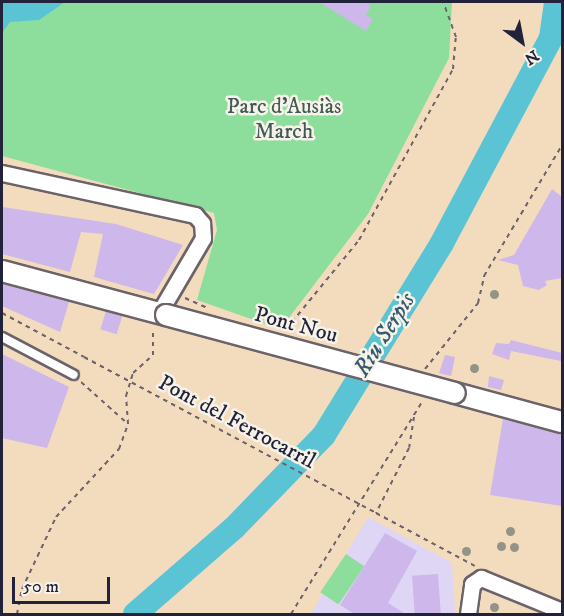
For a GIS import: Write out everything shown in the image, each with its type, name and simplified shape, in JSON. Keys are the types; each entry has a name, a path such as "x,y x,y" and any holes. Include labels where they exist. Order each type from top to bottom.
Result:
{"street":[{"path":"2,173 195,215 202,224 203,238 174,289 163,314"},
{"name":"Pont Nou","path":"2,271 562,422"},
{"path":"468,615 472,584 480,572 562,611"}],"lane":[{"path":"2,337 74,375"}],"path":[{"path":"277,330 292,322 359,240 453,69 456,37 443,2"},
{"path":"422,375 478,303 484,276 562,145"},
{"path":"174,289 189,300 217,312"},
{"name":"Pont del Ferrocarril","path":"2,313 376,513 480,572"},
{"path":"17,615 22,589 56,517 119,449 128,424 126,396 133,373 153,355 152,331 163,314"},
{"path":"74,375 128,424"},
{"path":"291,615 414,417 426,392"},
{"path":"376,513 409,448 414,417"}],"shaded area":[{"path":"368,517 452,563 455,614 311,614"}],"green space":[{"name":"Parc d'Ausiàs March","path":"2,2 452,2 449,58 368,214 288,319 271,326 197,300 217,230 214,213 2,156"},
{"path":"346,554 364,566 339,604 320,592"}],"water":[{"path":"2,2 65,2 39,20 10,22 2,33"}],"building":[{"path":"319,2 364,2 371,6 366,15 373,19 366,31"},
{"path":"552,189 562,197 562,278 545,281 547,285 539,290 523,286 518,265 498,260 514,255"},
{"path":"2,207 116,224 183,245 154,294 94,277 103,234 81,232 70,272 2,254"},
{"path":"2,284 69,302 60,332 2,306"},
{"path":"106,311 122,316 117,334 100,329"},
{"path":"511,340 562,353 561,361 511,351 509,360 492,354 496,343 509,344"},
{"path":"2,354 69,387 47,448 2,438"},
{"path":"445,355 455,357 451,376 439,373"},
{"path":"489,376 504,380 501,390 488,387"},
{"path":"503,419 562,435 562,506 490,495"},
{"path":"385,533 417,551 388,603 407,615 356,615 340,605"},
{"path":"438,574 441,614 415,614 412,576"}],"waterway":[{"name":"Riu Serpis","path":"135,614 234,528 324,435 442,243 551,38 556,2"}]}
